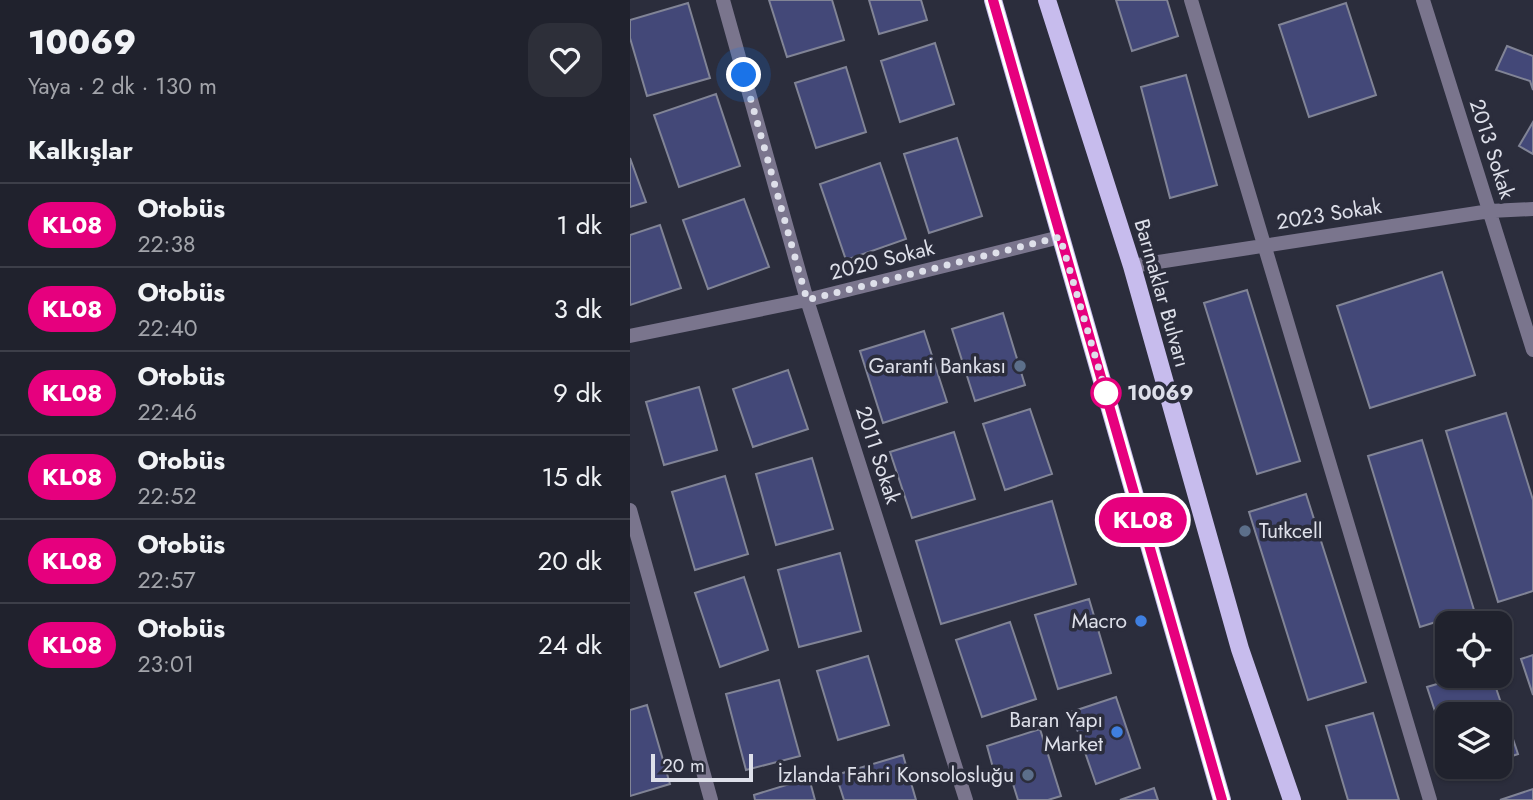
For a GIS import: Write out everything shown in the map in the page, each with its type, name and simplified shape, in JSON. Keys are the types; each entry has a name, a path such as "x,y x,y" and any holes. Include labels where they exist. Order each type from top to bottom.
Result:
{"main road":[{"path":"993,0 1222,800"},
{"name":"Barınaklar Bulvarı","path":"1047,0 1132,266 1240,649 1292,800"}],"street":[{"name":"2011 Sokak","path":"723,0 807,300 966,800"},
{"path":"1191,0 1262,246 1430,800"},
{"name":"2013 Sokak","path":"1423,0 1533,350"},
{"name":"2023 Sokak","path":"1132,266 1490,211 1533,209"},
{"name":"2020 Sokak","path":"630,336 807,300 1060,237"},
{"path":"630,510 711,800"}],"building":[{"path":"769,0 832,0 844,40 787,57"},
{"path":"869,0 921,0 927,20 879,34"},
{"path":"1116,0 1167,0 1178,36 1132,51"},
{"path":"688,3 710,78 647,96 630,38 630,20"},
{"path":"1346,3 1376,95 1309,117 1279,25"},
{"path":"935,43 954,104 900,122 881,61"},
{"path":"1507,46 1533,56 1533,90 1530,81 1496,70"},
{"path":"846,67 866,132 816,148 795,83"},
{"path":"1186,75 1217,185 1170,198 1141,87"},
{"path":"716,94 740,166 679,187 654,115"},
{"path":"1533,122 1533,154 1519,146"},
{"path":"957,138 982,216 929,233 904,154"},
{"path":"630,158 646,202 630,207"},
{"path":"880,163 906,239 846,260 820,184"},
{"path":"744,199 769,267 708,289 683,220"},
{"path":"660,225 681,288 630,305 630,235"},
{"path":"1442,272 1475,375 1370,408 1337,306"},
{"path":"1247,290 1300,461 1257,474 1204,303"},
{"path":"1003,313 1025,385 975,401 952,329"},
{"path":"924,331 947,402 883,423 860,351"},
{"path":"788,370 808,429 753,447 733,389"},
{"path":"699,387 717,450 664,465 646,402"},
{"path":"1030,409 1052,474 1005,490 983,424"},
{"path":"1506,413 1533,500 1533,591 1498,602 1446,431"},
{"path":"954,432 975,499 912,518 890,452"},
{"path":"1422,440 1474,610 1435,611 1435,622 1420,627 1368,456"},
{"path":"812,458 833,529 776,545 756,474"},
{"path":"725,476 748,554 695,570 672,492"},
{"path":"1306,494 1366,682 1308,700 1249,512"},
{"path":"1052,501 1076,584 941,624 916,541"},
{"path":"840,553 861,631 799,647 778,570"},
{"path":"744,577 768,650 720,667 695,593"},
{"path":"1089,599 1111,673 1058,689 1035,615"},
{"path":"1010,622 1036,699 982,717 956,640"},
{"path":"1533,655 1533,695 1521,659"},
{"path":"868,656 889,725 838,740 817,671"},
{"path":"779,680 800,756 746,770 726,694"},
{"path":"1435,685 1435,688 1496,688 1501,702 1435,702 1435,711 1427,687"},
{"path":"1116,697 1140,768 1096,784 1071,712"},
{"path":"647,705 670,784 630,796 630,710"},
{"path":"1373,713 1399,800 1348,800 1326,726"},
{"path":"1040,729 1061,796 1048,800 1018,800 1009,771 995,775 987,746"},
{"path":"1512,736 1518,754 1512,756"},
{"path":"903,755 916,800 844,800 836,775"},
{"path":"809,778 815,800 755,800 754,795"},
{"path":"1154,788 1158,800 1120,800"},
{"path":"1533,789 1533,800 1500,800"}],"bus line":[{"name":"KL08","path":"993,0 1222,800"}],"place":[{"name":"Garanti Bankası","path":"1020,366"},
{"name":"10069","path":"1106,393"},
{"name":"Tutkcell","path":"1245,531"},
{"name":"Macro","path":"1141,621"},
{"name":"Baran Yapı Market","path":"1117,732"},
{"name":"İzlanda Fahri Konsolosluğu","path":"1028,775"}],"route":[{"path":"744,75 807,300 1060,237 1106,393"}]}
